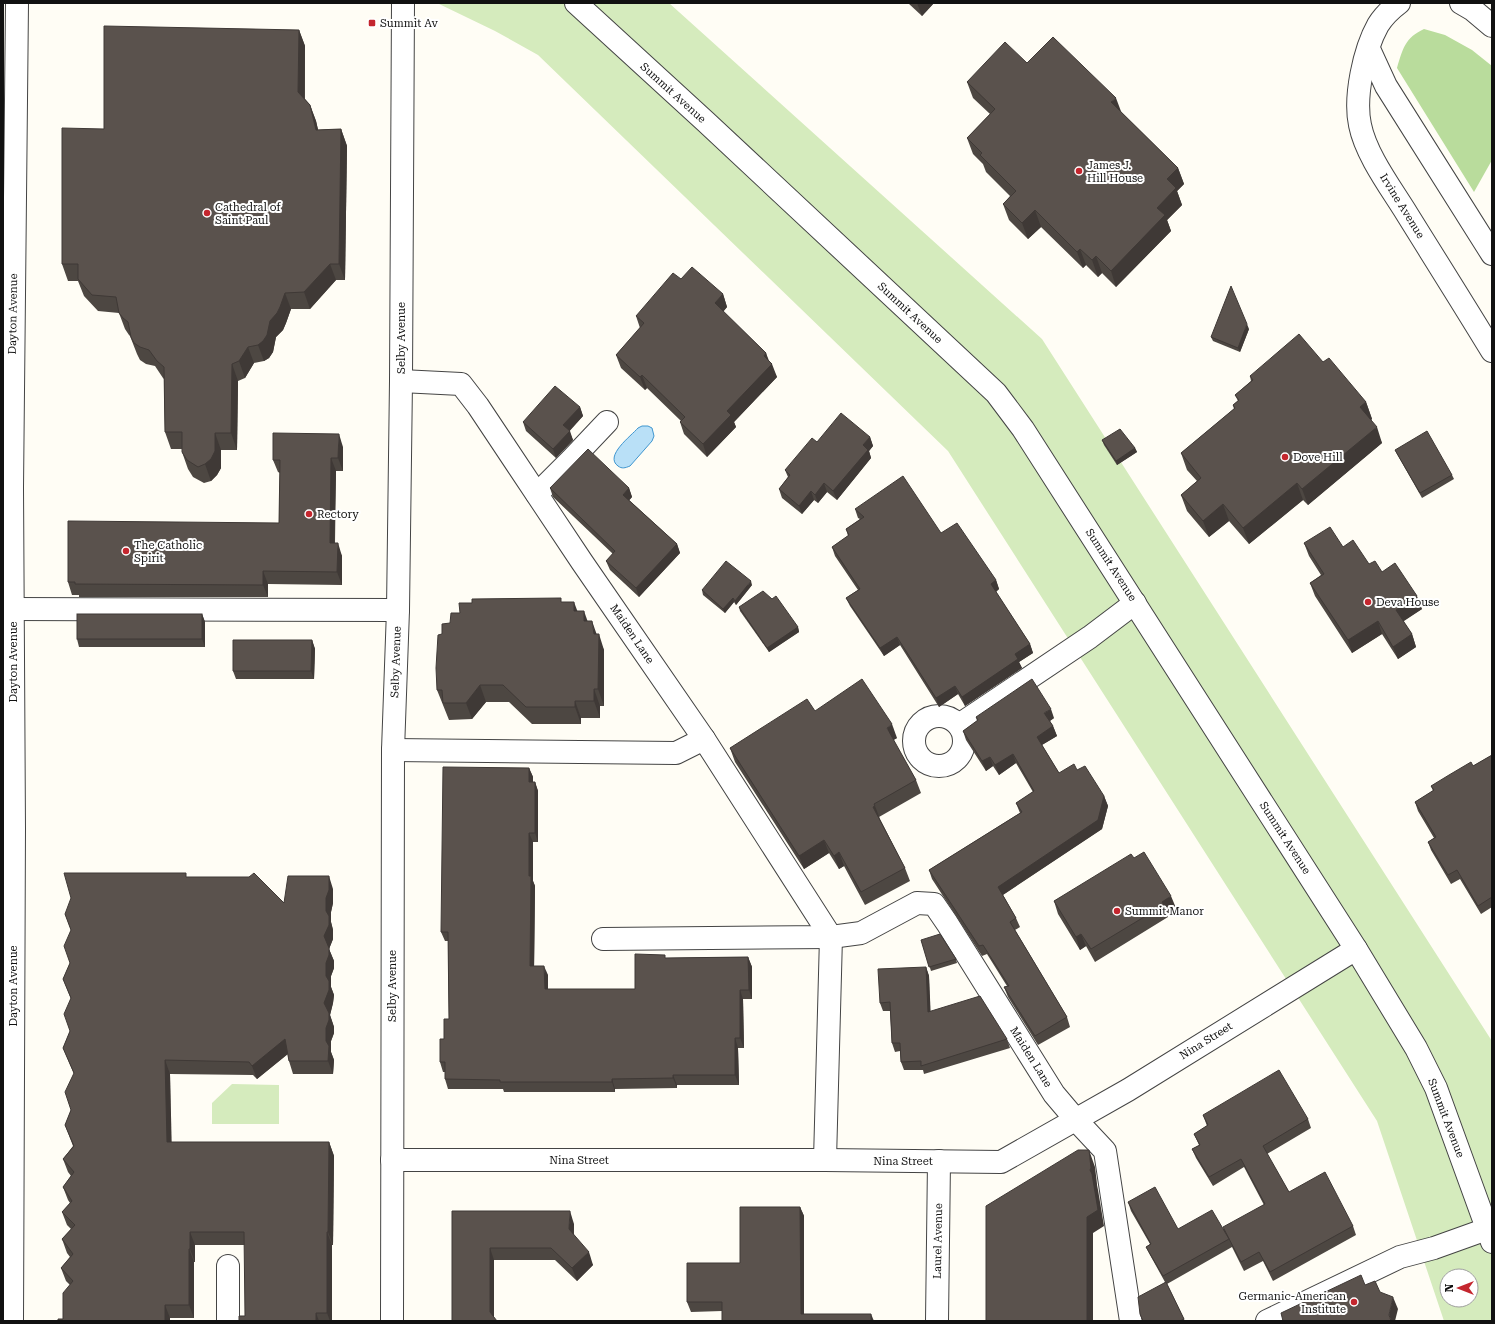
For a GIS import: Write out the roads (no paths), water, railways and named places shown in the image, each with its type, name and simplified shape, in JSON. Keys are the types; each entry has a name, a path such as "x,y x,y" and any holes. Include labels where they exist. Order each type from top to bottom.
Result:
{"street":[{"name":"Dayton Avenue","path":"12,1321 14,836 13,610 7,488 17,3"},
{"name":"Selby Avenue","path":"392,1321 393,750 398,610 403,3"},
{"name":"Summit Avenue","path":"576,3 706,122 996,393 1024,429 1356,949 1416,1048 1433,1082 1490,1236"},
{"name":"Irvine Avenue","path":"1399,3 1390,10 1378,25 1368,49 1361,75 1358,104 1360,126 1375,163 1492,351"},
{"path":"1462,3 1492,26"},
{"path":"1368,49 1386,86 1492,254"},
{"name":"Maiden Lane","path":"401,381 461,384 478,406 704,739 831,937 861,933 917,903 934,904 1054,1094 1105,1151 1131,1321"},
{"path":"537,494 572,460 607,422"},
{"path":"959,725 1090,636 1135,603"},
{"path":"13,610 398,610"},
{"path":"393,750 676,753 704,739"},
{"path":"603,939 831,937 825,1160"},
{"name":"Nina Street","path":"392,1160 825,1160 1001,1162 1128,1090 1356,949"},
{"name":"Laurel Avenue","path":"937,1321 939,1161"},
{"path":"1268,1321 1400,1257 1490,1236"},
{"path":"228,1266 228,1321"}],"water":[{"path":"642,426 652,428 654,436 652,441 630,466 624,468 619,467 615,462 614,457 616,452 638,428"}],"place":[{"name":"Summit Av","path":"372,23"},
{"name":"James J. Hill House","path":"1079,171"},
{"name":"Cathedral of Saint Paul","path":"207,213"},
{"name":"Dove Hill","path":"1285,457"},
{"name":"Rectory","path":"309,514"},
{"name":"The Catholic Spirit","path":"126,551"},
{"name":"Deva House","path":"1368,602"},
{"name":"Summit Manor","path":"1117,911"},
{"name":"Germanic-American Institute","path":"1354,1302"}]}
